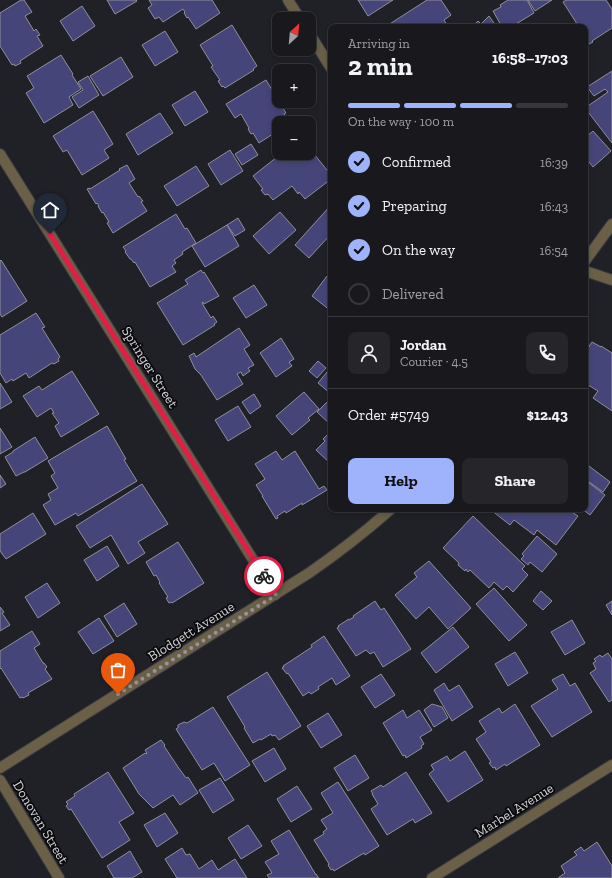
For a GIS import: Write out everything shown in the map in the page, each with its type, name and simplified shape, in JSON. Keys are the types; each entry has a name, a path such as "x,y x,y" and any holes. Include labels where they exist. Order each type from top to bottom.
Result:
{"street":[{"path":"288,0 296,12"},
{"path":"316,44 328,63"},
{"name":"Springer Street","path":"0,154 276,595"},
{"path":"588,257 612,224"},
{"path":"588,272 612,280"},
{"name":"Blodgett Avenue","path":"0,768 276,595 341,551 388,512"},
{"name":"Marbel Avenue","path":"432,878 612,765"},
{"name":"Donovan Street","path":"0,780 59,878"}],"building":[{"path":"21,0 24,0 32,12 25,16 34,31 36,29 40,35 37,36 43,46 15,66 14,64 12,65 0,46 0,13"},
{"path":"107,0 136,0 137,1 115,14"},
{"path":"149,0 212,0 220,13 196,29 188,17 187,18 183,9 163,22 159,17 155,19 148,8 152,5"},
{"path":"358,0 393,0 368,16"},
{"path":"427,0 441,0 451,15 444,20 446,24 390,24"},
{"path":"508,0 527,0 534,13 516,24 500,24 493,11 501,7 500,5"},
{"path":"528,0 552,0 535,11"},
{"path":"566,0 606,0 612,9 612,28 589,44 588,24 577,24 563,2"},
{"path":"82,6 95,26 73,41 60,21"},
{"path":"489,16 495,24 481,24"},
{"path":"232,25 257,66 253,69 254,70 225,88 223,86 222,87 218,81 220,80 211,67 213,66 200,45"},
{"path":"165,31 178,52 155,66 142,45"},
{"path":"61,55 81,89 69,97 73,105 44,123 26,93 34,88 27,76"},
{"path":"121,57 133,77 103,96 90,76"},
{"path":"612,71 612,143 588,112 588,106 608,92 605,89 594,96 588,86"},
{"path":"88,76 99,95 79,108 72,97 83,90 78,82"},
{"path":"266,80 272,90 272,108 283,108 286,113 284,114 285,116 272,116 272,135 259,143 253,133 251,134 241,114 235,118 226,104"},
{"path":"195,91 208,112 185,126 172,105"},
{"path":"93,111 113,144 104,150 109,158 82,175 67,150 63,152 53,136"},
{"path":"160,113 173,133 138,155 126,134"},
{"path":"593,131 611,151 593,167 588,161 588,135"},
{"path":"251,144 258,155 242,165 235,154"},
{"path":"230,150 243,171 221,185 208,164"},
{"path":"316,156 328,171 328,181 305,199 299,192 298,194 292,186 273,200 268,194 265,195 261,190 263,189 253,176 273,160 316,160"},
{"path":"127,165 135,179 129,183 138,197 139,196 143,201 141,202 147,211 113,233 107,223 109,222 87,189 90,189"},
{"path":"196,166 209,186 177,206 164,186"},
{"path":"328,208 328,237 309,258 295,245"},
{"path":"280,212 296,230 269,254 253,236"},
{"path":"176,214 196,243 182,252 183,254 174,260 176,263 172,266 176,272 150,287 135,262 134,263 130,259 123,247"},
{"path":"238,218 245,230 235,236 227,225"},
{"path":"227,225 239,246 205,267 192,246"},
{"path":"1,260 27,301 2,317 0,314"},
{"path":"201,270 203,273 204,272 219,296 204,304 203,302 202,303 211,318 213,316 217,322 214,324 215,325 183,345 157,303 188,284 185,280"},
{"path":"327,276 328,277 328,309 312,296"},
{"path":"254,285 267,305 246,318 233,298"},
{"path":"36,313 45,327 42,328 60,357 58,359 59,361 54,364 52,363 29,378 26,373 13,381 12,379 6,383 0,373 0,335"},
{"path":"239,328 250,345 244,349 254,365 248,368 250,371 243,376 241,372 237,374 243,384 217,400 201,375 195,369 189,356 194,353 196,357"},
{"path":"281,338 294,359 289,362 292,366 276,377 260,353"},
{"path":"592,342 612,353 612,411 593,398 598,391 588,385 588,348"},
{"path":"318,361 326,368 317,378 309,371"},
{"path":"72,371 99,414 61,437 55,426 59,423 52,413 54,413 51,408 37,417 23,396 39,386 42,390"},
{"path":"328,371 328,391 318,383"},
{"path":"0,383 12,402 0,409"},
{"path":"304,392 319,409 308,418 310,420 292,435 276,416"},
{"path":"254,394 261,406 250,414 242,402"},
{"path":"328,401 328,422 317,412"},
{"path":"238,406 251,427 228,441 215,420"},
{"path":"107,426 126,459 124,460 137,481 78,516 76,513 55,525 43,505 51,500 48,494 58,488 51,476 55,473 48,461"},
{"path":"0,428 12,447 0,454"},
{"path":"328,436 328,461 316,450 325,441 323,439"},
{"path":"35,437 48,458 16,476 5,457"},
{"path":"276,451 282,460 295,451 319,489 324,486 327,490 286,513 285,511 277,516 278,518 276,519 256,485 265,479 255,464"},
{"path":"588,465 610,482 603,492 588,481"},
{"path":"0,475 6,484 0,488"},
{"path":"588,482 605,495 590,515 586,512 588,512"},
{"path":"142,484 168,524 138,542 145,553 128,564 111,535 90,548 76,526"},
{"path":"494,512 572,512 578,516 556,545 537,530 534,535 514,520 510,525"},
{"path":"33,513 46,534 6,559 0,551 0,534"},
{"path":"473,516 525,566 522,569 528,575 513,592 507,586 503,590 494,582 489,588 470,570 468,572 466,569 465,571 458,565 459,563 443,548"},
{"path":"537,536 557,554 542,572 530,562 528,565 521,559 524,556 522,554"},
{"path":"178,542 204,583 172,603 169,603 166,598 168,597 159,583 160,582 156,575 154,576 146,562"},
{"path":"107,546 119,566 97,581 84,560"},
{"path":"429,561 471,608 448,629 429,607 416,619 395,595 417,577 414,573"},
{"path":"47,583 60,603 38,618 25,597"},
{"path":"494,588 527,625 509,641 476,604"},
{"path":"541,591 552,601 543,610 533,601"},
{"path":"375,601 381,610 384,608 411,649 383,667 374,652 370,654 366,650 356,656 337,628"},
{"path":"612,601 612,615 606,605"},
{"path":"124,603 137,624 117,637 104,616"},
{"path":"0,607 10,625 0,631"},
{"path":"99,618 114,641 93,654 78,632"},
{"path":"572,620 585,643 565,655 551,632"},
{"path":"453,627 469,647 436,673 421,653"},
{"path":"32,631 40,644 34,648 47,667 45,669 52,679 28,693 29,695 20,698 1,668 0,669 0,651"},
{"path":"324,636 350,676 336,685 332,678 318,687 319,689 311,694 309,692 303,696 288,673 287,674 282,668 312,647 311,645"},
{"path":"515,652 528,673 508,686 495,664"},
{"path":"608,653 612,659 612,700 609,702 590,673 596,669 593,663 596,661 594,659 600,655 602,657"},
{"path":"267,672 301,726 279,740 275,735 272,736 271,734 253,743 227,697"},
{"path":"381,674 395,695 375,708 361,687"},
{"path":"563,674 570,686 575,683 592,712 552,737 531,706 558,689 552,680"},
{"path":"444,683 449,691 459,685 473,707 452,721 434,690"},
{"path":"432,704 442,707 448,718 434,727 424,710"},
{"path":"515,704 540,745 506,766 505,764 496,770 495,767 493,768 489,763 491,762 476,739 486,732 479,721 499,708 502,713"},
{"path":"213,707 250,765 225,781 214,763 202,770 176,729 178,728 178,725 184,722 187,723"},
{"path":"403,710 407,718 419,710 432,730 420,737 424,744 421,746 422,748 406,758 405,755 403,756 383,723"},
{"path":"328,713 342,735 321,748 307,726"},
{"path":"161,740 178,767 186,778 188,777 198,793 180,805 173,795 153,808 139,794 123,768 145,753 146,754 147,753 145,750"},
{"path":"274,748 286,769 265,782 252,761"},
{"path":"465,751 483,780 448,802 429,774 434,770 431,765 447,756 450,761"},
{"path":"355,755 369,778 348,791 334,768"},
{"path":"108,772 134,813 119,822 130,840 102,858 71,809 69,810 66,806 68,804 66,802 75,796 74,794"},
{"path":"406,772 432,813 415,823 413,819 387,835 371,809 378,804 371,791 381,785 383,787"},
{"path":"220,778 234,800 213,813 199,790"},
{"path":"338,782 379,846 334,871 333,869 331,870 328,865 329,864 314,840 324,834 323,832 327,829 321,820 333,813 321,793"},
{"path":"297,786 312,809 291,822 277,799"},
{"path":"165,813 178,833 157,847 144,825"},
{"path":"248,825 262,846 241,859 228,838"},
{"path":"289,830 319,878 269,878 267,875 272,873 265,862 279,854 271,841"},
{"path":"597,842 612,866 612,878 558,878 565,873 561,866 577,855 574,852 581,847 584,851"},
{"path":"182,848 186,855 190,854 199,869 212,860 218,870 235,859 247,878 177,878 165,859"},
{"path":"130,851 142,872 132,878 114,878 107,866"}],"way so far":[{"path":"118,694 276,595 264,576"}],"route":[{"path":"50,234 264,576"}]}
